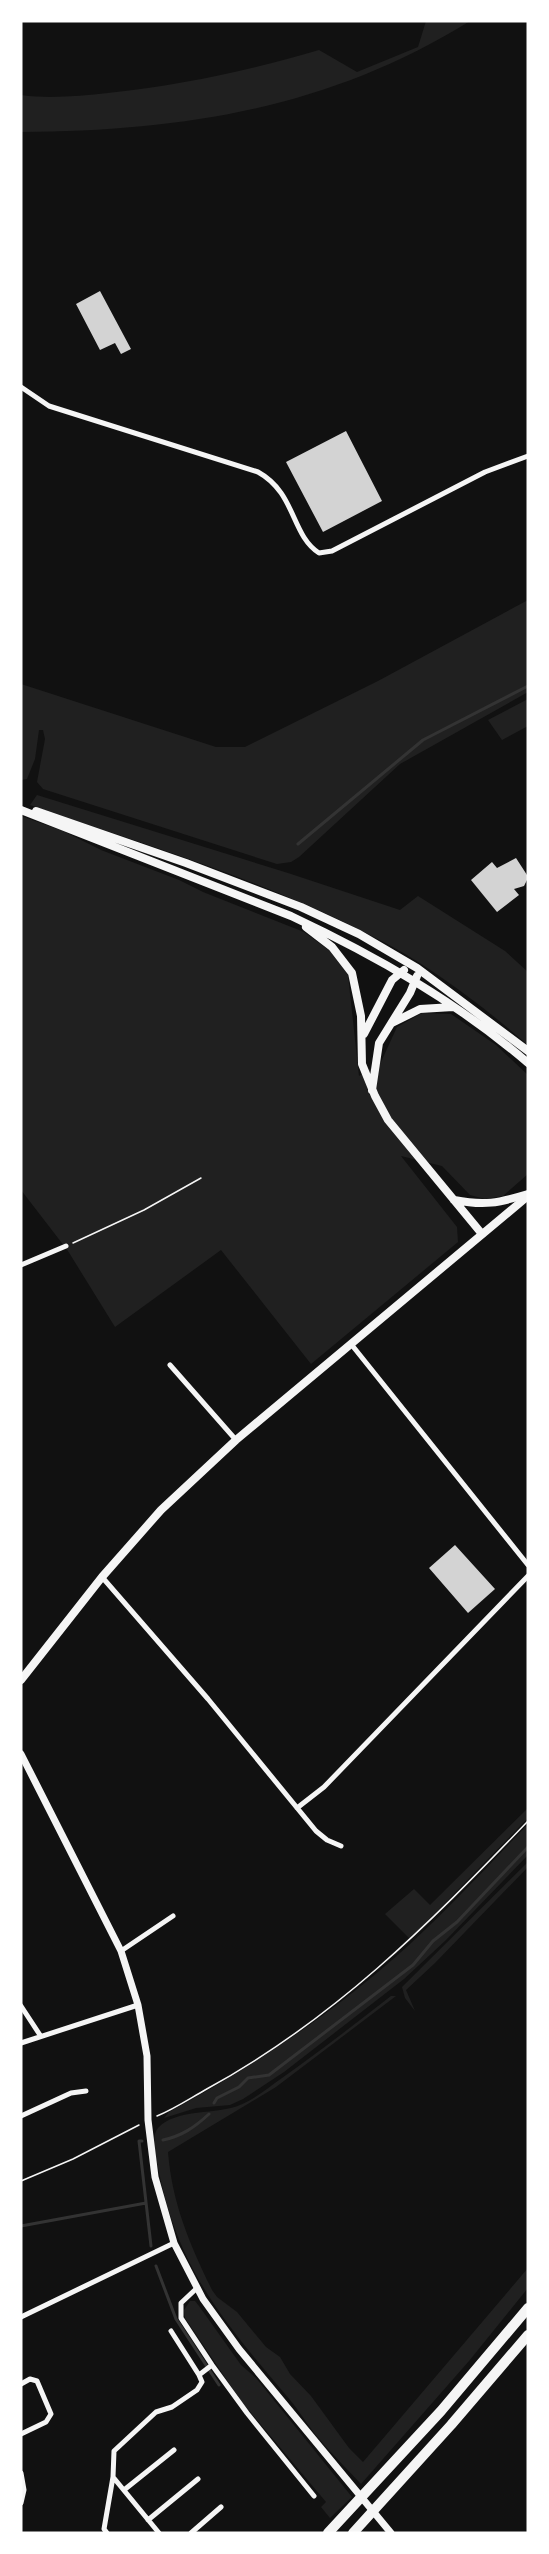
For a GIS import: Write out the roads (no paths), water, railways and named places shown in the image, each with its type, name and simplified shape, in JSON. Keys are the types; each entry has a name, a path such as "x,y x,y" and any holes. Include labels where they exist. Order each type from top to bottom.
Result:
{"highway":[{"path":"328,2533 441,2411 528,2308"},
{"path":"353,2533 528,2335"},
{"path":"511,2355 528,2347"}],"main road":[{"path":"21,808 186,862 302,908 359,934 415,967 528,1051"},
{"path":"47,817 291,916 417,982 528,1063"},
{"path":"291,916 332,947 348,965 358,998 362,1064 372,1090 388,1120 482,1234"},
{"path":"362,1041 367,1025 392,980 400,972 415,967"},
{"path":"372,1090 376,1052 389,1025 417,982 415,967"},
{"path":"389,1025 420,1009 454,1007"},
{"path":"454,1200 480,1204 502,1202 528,1195"},
{"path":"21,1680 102,1577 161,1510 236,1440 528,1195"}],"street":[{"path":"21,387 49,406 266,476 273,480 284,496 310,547 319,553 332,552 476,477 528,456"},
{"path":"21,1265 66,1246"},
{"path":"351,1344 528,1564"},
{"path":"170,1365 236,1440"},
{"path":"297,1808 324,1787 528,1576"},
{"path":"102,1577 208,1700 316,1831 327,1840 341,1846"},
{"path":"21,1754 121,1951 138,2005 147,2056 148,2120 158,2187 174,2243 197,2288 239,2349 391,2533"},
{"path":"121,1951 172,1916"},
{"path":"21,2043 138,2005"},
{"path":"21,2006 40,2035"},
{"path":"21,2116 71,2093 86,2091"},
{"path":"21,2317 174,2243"},
{"path":"197,2288 181,2303 181,2318 253,2421 314,2496"},
{"path":"107,2533 104,2529 113,2477 112,2462 118,2445 156,2412 172,2407 197,2390 202,2382 171,2331"},
{"path":"199,2375 212,2365"},
{"path":"21,2384 30,2379 37,2381 51,2414 46,2422 21,2434"},
{"path":"124,2490 174,2450"},
{"path":"21,2474 24,2490 21,2503"},
{"path":"113,2477 159,2533"},
{"path":"148,2520 198,2479"},
{"path":"191,2533 221,2507"}],"waterway":[{"path":"298,844 423,740 528,686"},
{"path":"214,2103 217,2098 239,2087 248,2078 269,2075 413,1965 433,1941 457,1922 528,1847"},
{"path":"163,2140 188,2130 209,2114"},
{"path":"142,2141 139,2141 151,2246"},
{"path":"21,2226 146,2203"},
{"path":"156,2266 176,2319 219,2385"}]}
